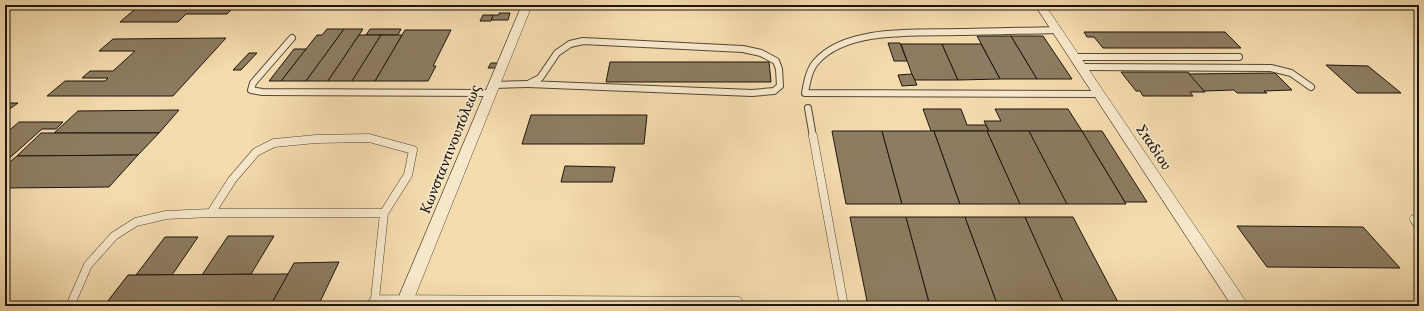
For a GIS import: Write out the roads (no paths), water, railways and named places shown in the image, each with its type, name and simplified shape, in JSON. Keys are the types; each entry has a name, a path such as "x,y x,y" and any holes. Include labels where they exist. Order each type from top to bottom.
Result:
{"street":[{"name":"Κωνσταντινουπόλεως","path":"405,302 527,5"},
{"name":"Σταδίου","path":"1040,5 1241,306"}],"lane":[{"path":"1056,30 889,34 860,38 835,48 819,59 807,76 805,94 1099,94"},
{"path":"292,38 253,83 251,90 262,92 492,89 528,84 752,93 774,91 780,86 779,69 776,61 761,53 743,49 583,41 570,44 558,53 540,78 528,84"},
{"path":"1078,62 1239,57"},
{"path":"1078,62 1271,68 1291,73 1311,87"},
{"path":"808,108 844,306"},
{"path":"211,213 232,180 256,152 274,143 316,139 369,138 413,150 408,175 384,213 373,302 738,301"},
{"path":"70,306 88,266 114,236 136,222 166,215 211,213 384,213"},
{"path":"1419,217 1414,219 1419,227"}]}
